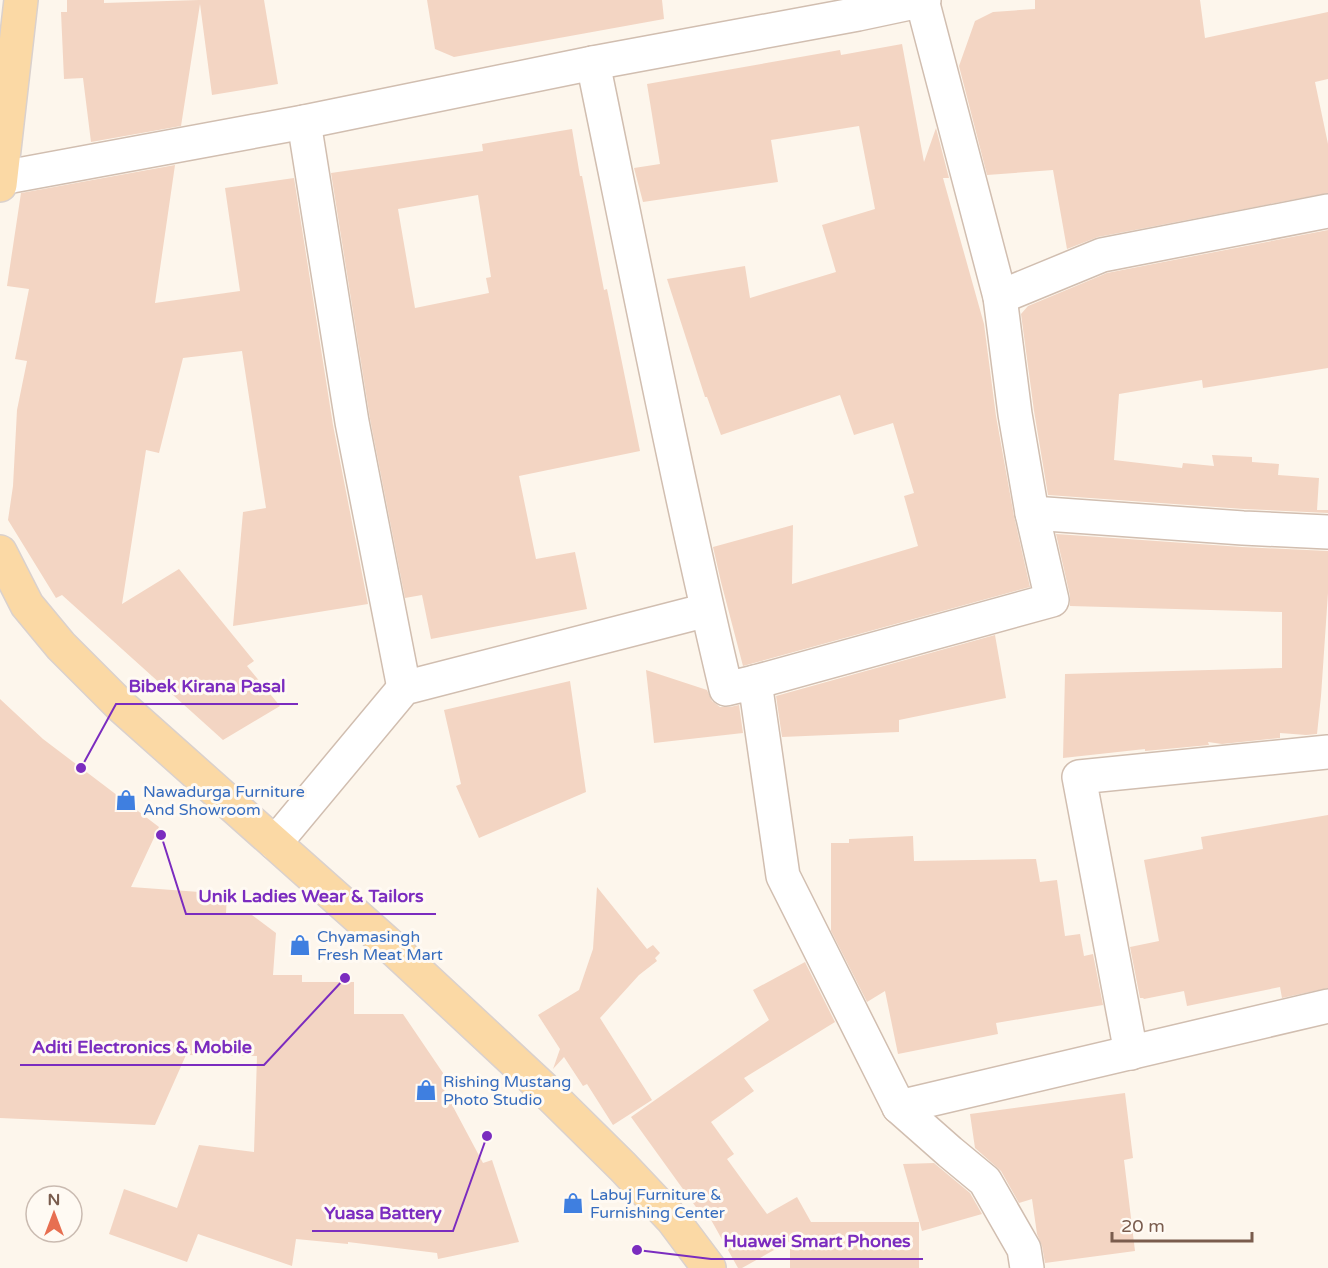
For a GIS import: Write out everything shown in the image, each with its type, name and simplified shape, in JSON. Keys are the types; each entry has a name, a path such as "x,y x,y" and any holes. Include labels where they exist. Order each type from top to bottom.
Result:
{"main road":[{"path":"1,182 21,0"},
{"path":"0,552 27,605 61,646 122,707 386,942 543,1088 673,1220 709,1268"}],"street":[{"path":"1,182 593,63 855,7 923,0 1000,297 1015,414 1032,513 1052,600 726,690 648,332 593,63"},
{"path":"304,122 352,422 404,688"},
{"path":"1000,297 1102,255 1328,211"},
{"path":"1032,513 1328,532"},
{"path":"275,843 404,688 707,610"},
{"path":"755,682 783,876 899,1107 985,1181 1024,1249 1027,1268"},
{"path":"1131,1053 1079,777 1328,752"},
{"path":"899,1107 1328,1006"}],"building":[{"path":"67,0 104,0 104,3 264,0 278,84 212,95 200,4 181,126 91,142 83,78 64,79 61,12 67,12"},
{"path":"427,0 662,0 664,19 454,57 435,49"},
{"path":"1035,0 1200,0 1205,38 1328,12 1328,79 1315,82 1328,144 1328,193 1098,237 1067,249 1053,170 987,175 959,66 975,21 993,12 1035,9"},
{"path":"902,44 924,162 936,128 949,178 943,178 984,324 996,416 1014,516 1030,587 743,666 713,547 793,525 792,584 918,546 904,496 914,493 893,423 854,435 840,395 721,435 707,397 705,397 667,279 745,266 750,298 836,272 822,225 875,209 859,126 771,140 778,182 643,202 634,168 660,164 647,84 840,50 841,55"},
{"path":"572,129 604,290 607,289 640,451 519,476 536,559 575,552 587,609 431,639 422,595 405,598 370,419 331,173 483,151 482,144","holes":["478,195 491,277 486,278 489,293 415,308 398,209"]},
{"path":"175,165 155,303 240,291 225,188 294,178 333,425 368,604 233,626 243,512 266,508 242,351 183,358 159,453 146,450 122,604 179,569 254,661 247,666 280,706 223,740 62,595 56,598 8,520 13,486 17,410 27,361 15,359 29,289 7,286 21,193"},
{"path":"1328,230 1328,368 1203,388 1202,380 1119,394 1114,460 1182,468 1183,463 1214,466 1212,455 1252,457 1252,462 1279,464 1278,475 1319,478 1317,510 1328,510 1328,513 1048,495 1021,314 1028,306 1107,273"},
{"path":"1056,534 1328,551 1328,593 1317,734 1280,733 1280,738 1222,744 1208,742 1209,745 1063,758 1065,674 1282,668 1282,612 1070,606 1070,596"},
{"path":"995,635 1006,698 899,720 899,732 782,737 776,696"},
{"path":"646,670 707,690 712,701 720,707 739,705 743,733 654,743"},
{"path":"570,681 586,792 479,838 456,786 461,784 444,710"},
{"path":"0,699 43,739 159,827 131,887 227,894 226,913 252,915 276,933 273,975 302,975 302,982 354,982 354,1014 403,1014 443,1073 442,1086 483,1163 492,1160 519,1242 438,1259 437,1253 348,1242 348,1244 296,1239 292,1266 198,1234 187,1262 109,1234 124,1189 177,1208 199,1145 254,1152 257,1056 186,1055 155,1125 0,1118"},
{"path":"1328,815 1328,988 1282,998 1280,987 1187,1006 1184,991 1140,998 1130,947 1159,941 1144,860 1203,849 1201,837"},
{"path":"913,836 914,861 1036,859 1040,882 1057,880 1065,936 1080,934 1084,956 1093,954 1103,1005 996,1023 998,1034 898,1054 885,991 867,1002 831,931 831,843 849,843 849,839"},
{"path":"597,887 647,949 653,945 660,953 655,958 657,961 639,975 600,1018 652,1100 613,1125 587,1084 583,1086 564,1057 553,1069 560,1049 538,1015 579,990 593,949"},
{"path":"805,962 835,1022 744,1078 754,1091 711,1122 734,1154 727,1159 767,1214 797,1197 811,1222 919,1222 919,1268 790,1268 790,1241 742,1268 738,1268 710,1218 706,1221 631,1117 769,1020 753,990"},
{"path":"1125,1093 1133,1158 1124,1160 1135,1251 1045,1263 1037,1234 1032,1199 1019,1203 1001,1171 975,1148 970,1114"},
{"path":"934,1163 970,1193 982,1214 922,1231 903,1164"}],"place":[{"name":"Bibek Kirana Pasal","path":"81,768"},
{"name":"Nawadurga Furniture And Showroom","path":"126,800"},
{"name":"Unik Ladies Wear & Tailors","path":"161,835"},
{"name":"Chyamasingh Fresh Meat Mart","path":"300,945"},
{"name":"Aditi Electronics & Mobile","path":"345,978"},
{"name":"Rishing Mustang Photo Studio","path":"426,1090"},
{"name":"Yuasa Battery","path":"487,1136"},
{"name":"Labuj Furniture & Furnishing Center","path":"573,1203"},
{"name":"Huawei Smart Phones","path":"637,1250"}]}
